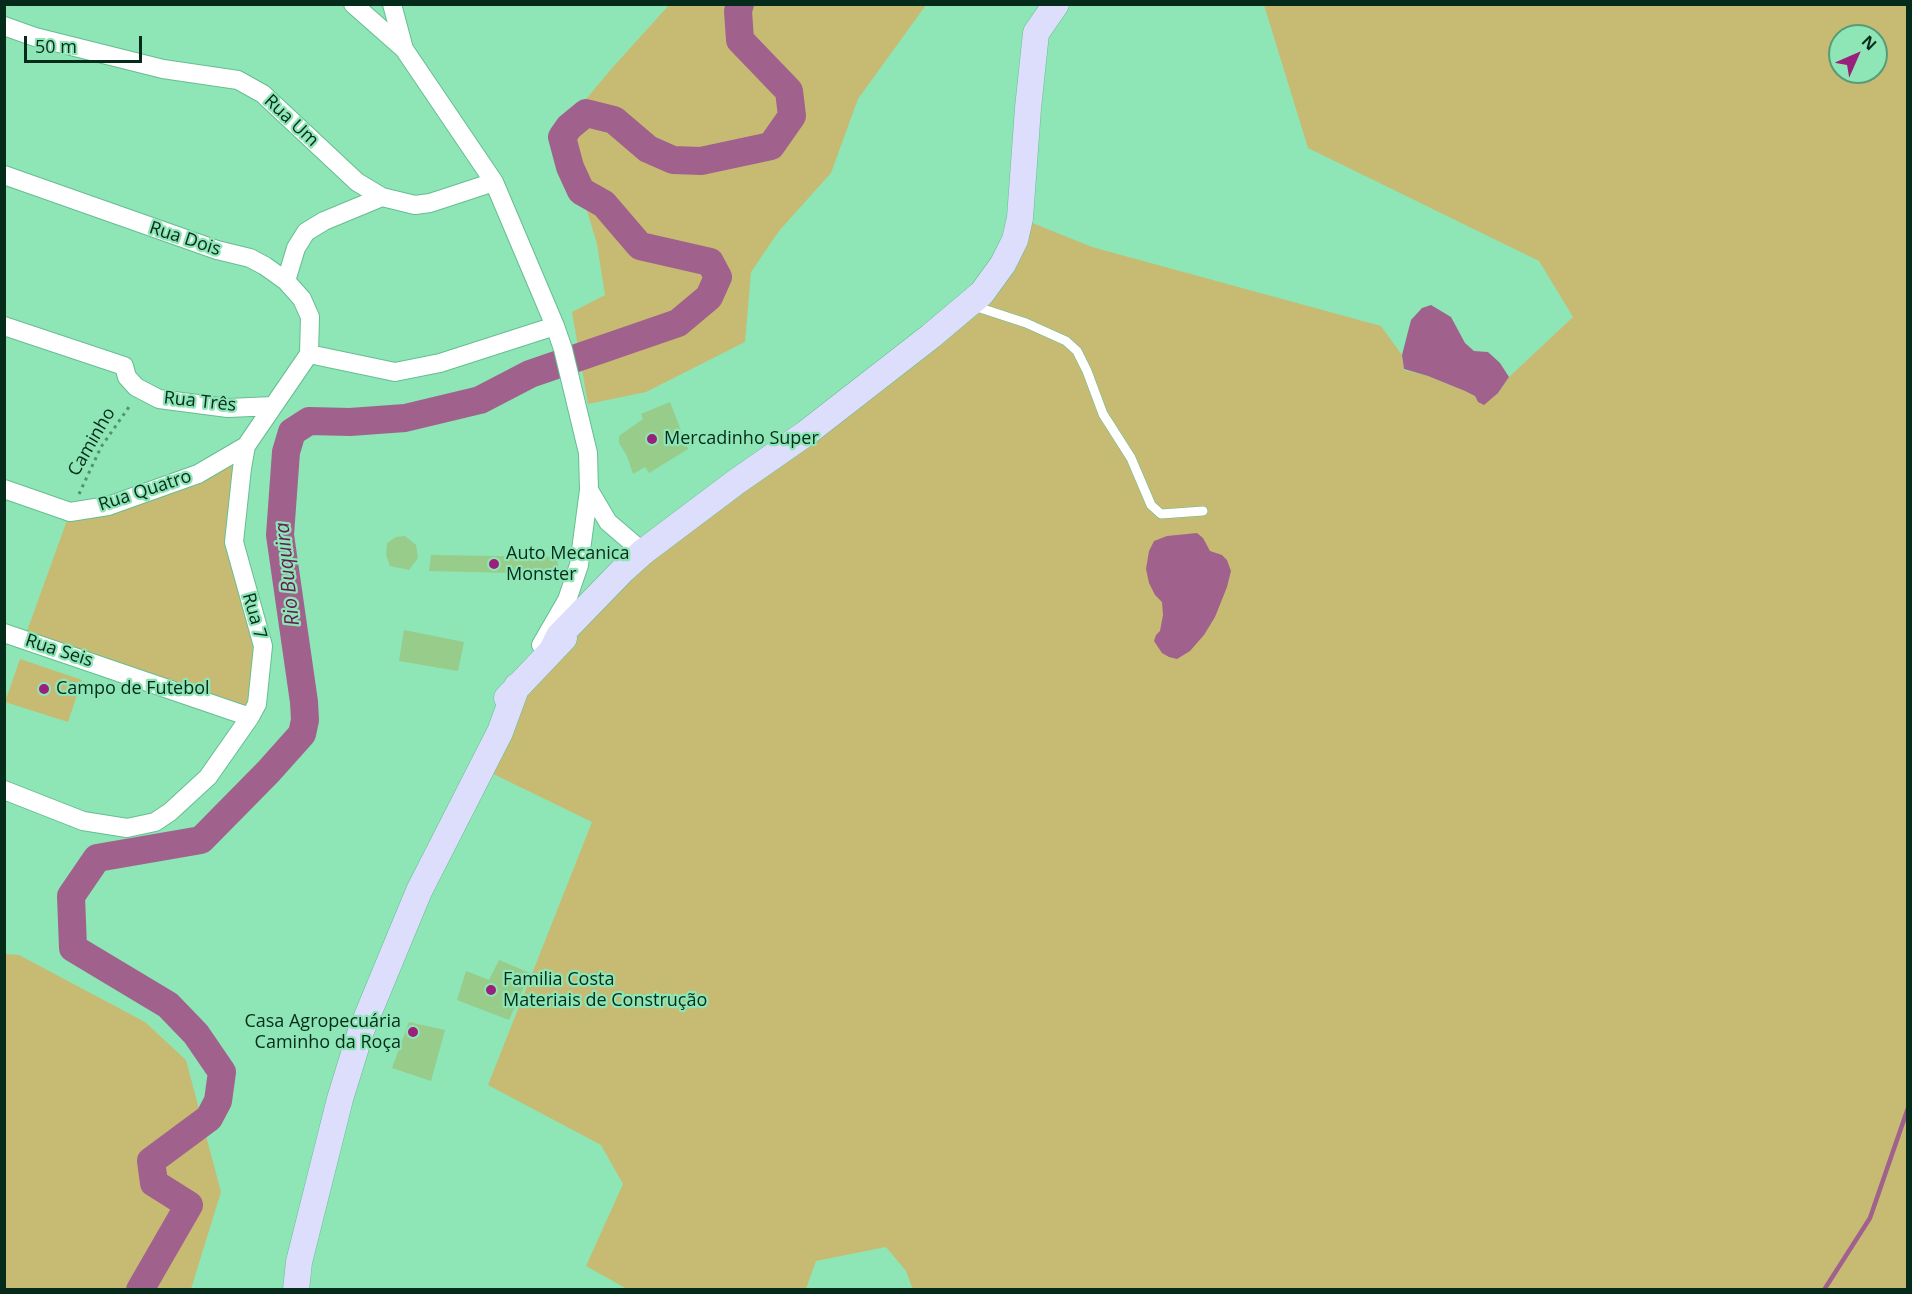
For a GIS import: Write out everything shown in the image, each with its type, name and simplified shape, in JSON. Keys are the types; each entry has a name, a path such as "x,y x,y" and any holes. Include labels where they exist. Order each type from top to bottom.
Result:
{"main road":[{"path":"296,1290 300,1262 340,1099 361,1031 419,891 500,732 517,686 553,648 559,636 644,552 736,482 805,434 931,336 982,293 1003,264 1015,240 1024,189 1028,108 1036,33 1056,4"}],"street":[{"path":"352,4 404,49 494,182 563,349 588,453 589,489 579,565 567,600 517,686"},
{"path":"392,4 404,49"},
{"name":"Rua Um","path":"4,26 35,37 163,69 238,80 263,94 357,182 382,197 416,205 430,203 494,182"},
{"name":"Rua Dois","path":"4,175 218,250 250,258 286,281 302,299 310,316 309,354"},
{"path":"286,281 296,248 306,232 324,221 382,197"},
{"name":"Rua Três","path":"4,326 124,366 127,377 136,387 159,399 228,408 273,406"},
{"path":"309,354 395,372 440,363 555,326"},
{"name":"Rua 7","path":"4,790 83,820 127,828 155,822 170,812 208,777 250,717 257,704 263,646 234,542 246,446 309,354"},
{"name":"Rua Quatro","path":"4,489 70,512 108,507 188,478 246,446"},
{"path":"589,489 608,522 644,552"},
{"name":"Rua Seis","path":"4,633 250,717"},
{"path":"300,1262 310,1290"}],"lane":[{"path":"969,304 1026,323 1066,341 1077,351 1103,414 1131,458 1151,505 1161,514 1203,511"}],"path":[{"name":"Caminho","path":"70,512 101,447 129,406 148,393"}],"shaded area":[{"path":"670,4 926,5 858,99 831,173 779,231 751,272 745,342 646,392 588,404 572,312 605,295 597,244 581,191 570,167 569,127 586,113 586,99"},
{"path":"1264,5 1907,5 1907,1289 913,1290 906,1271 886,1247 816,1261 806,1289 627,1289 586,1266 623,1184 601,1145 488,1085 592,822 481,768 517,686 603,590 982,293 1020,218 1092,247 1381,326 1402,355 1404,370 1428,376 1465,391 1475,396 1478,402 1498,393 1509,377 1573,317 1539,261 1308,148"},
{"path":"1431,305 1451,317 1465,343 1474,351 1488,352 1500,363 1509,377 1498,393 1484,405 1478,402 1475,396 1465,391 1404,369 1402,355 1411,320 1422,308"},
{"path":"238,451 227,543 254,652 246,709 27,631 70,512"},
{"path":"1197,533 1203,538 1210,551 1222,555 1227,560 1231,571 1215,617 1204,635 1190,651 1177,659 1162,653 1154,641 1160,631 1163,615 1162,602 1155,595 1149,583 1146,569 1149,551 1154,541 1167,536"},
{"name":"Campo de Futebol","path":"20,659 82,680 68,722 5,702"},
{"path":"5,954 19,955 145,1022 186,1060 221,1192 191,1289 5,1289"}],"building":[{"name":"Mercadinho Super","path":"670,402 688,449 649,473 645,467 633,474 627,456 619,443 619,436 643,419 641,414"},
{"path":"405,536 416,545 418,558 409,570 390,566 386,555 387,543 396,537"},
{"name":"Auto Mecanica Monster","path":"431,555 557,557 559,574 429,571"},
{"path":"404,630 464,642 458,671 399,661"},
{"name":"Familia Costa Materiais de Construção","path":"499,960 530,973 509,1020 457,1000 466,971 489,980"},
{"path":"409,1022 445,1030 431,1081 392,1068"}],"waterway":[{"name":"Rio Buquira","path":"140,1290 189,1205 154,1183 151,1161 209,1118 218,1101 222,1072 196,1034 168,1005 73,948 71,896 97,858 201,840 302,734 305,720 304,702 280,535 286,452 292,432 309,421 350,422 405,418 480,400 530,374 678,323 709,297 718,277 710,262 640,246 604,204 581,191 570,167 562,137 569,127 586,113 614,120 648,149 673,160 701,161 771,146 792,116 789,91 740,40 738,11 740,4"},
{"path":"1824,1290 1870,1218 1908,1108"}],"place":[{"name":"Mercadinho Super","path":"652,439"},
{"name":"Auto Mecanica Monster","path":"494,564"},
{"name":"Campo de Futebol","path":"44,689"},
{"name":"Familia Costa Materiais de Construção","path":"491,990"},
{"name":"Casa Agropecuária Caminho da Roça","path":"413,1032"}]}
